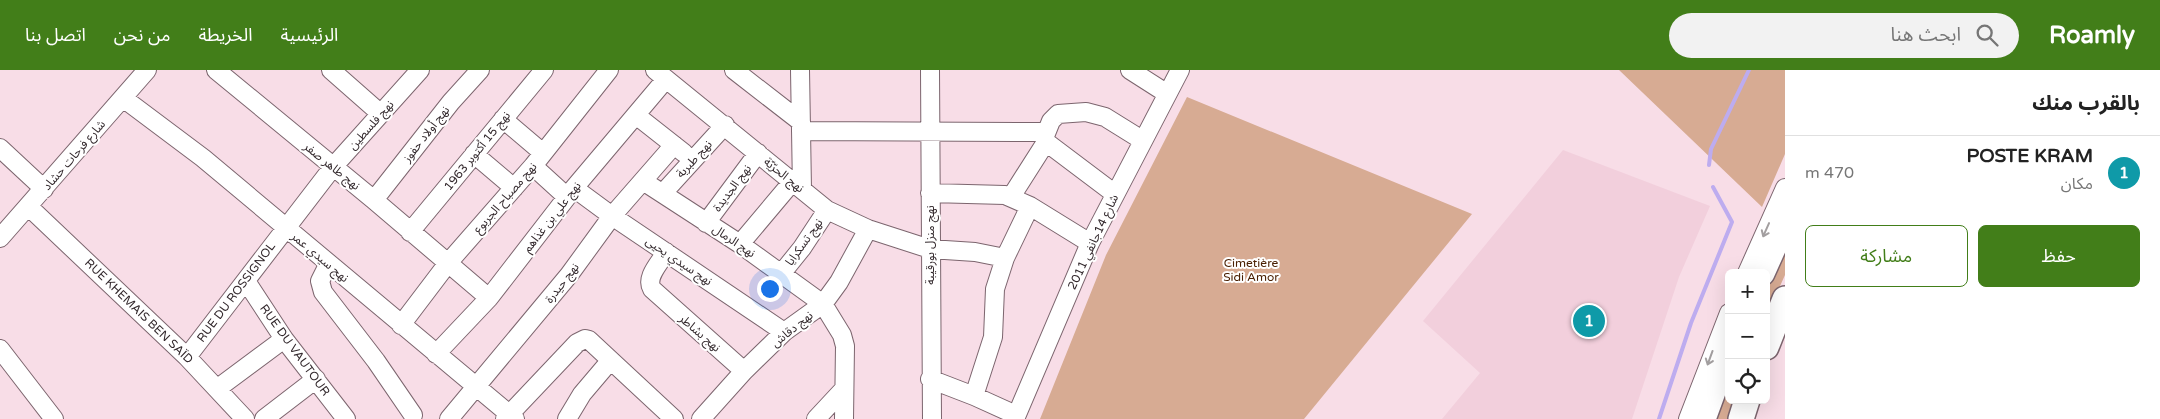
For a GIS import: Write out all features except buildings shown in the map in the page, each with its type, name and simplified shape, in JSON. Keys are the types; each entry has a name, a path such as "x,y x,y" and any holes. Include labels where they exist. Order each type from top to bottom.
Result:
{"highway":[{"path":"1764,269 1785,222"},
{"path":"1770,337 1785,300"},
{"path":"1703,419 1725,359"},
{"path":"1741,419 1746,404"}],"street":[{"name":"شارع فرحات حشاد","path":"0,238 44,190 147,70"},
{"name":"نهج طاهر صفر","path":"216,70 374,200 489,298"},
{"path":"331,70 381,114"},
{"name":"نهج فلسطين","path":"285,228 333,167 420,70"},
{"name":"نهج أولاد حفوز","path":"374,200 451,102 480,70"},
{"name":"نهج 15 أكتوبر 1963","path":"410,232 544,70"},
{"name":"نهج مصباح الجربوع","path":"401,325 448,263 514,188 609,70"},
{"path":"734,70 801,126 1042,132 1045,138 1115,194"},
{"path":"740,244 798,185 801,126 800,70"},
{"name":"نهج منزل بورقيبة","path":"930,70 930,379 932,419"},
{"path":"1130,70 1166,93"},
{"name":"شارع 14جانفي 2011","path":"1016,417 1090,243 1166,93 1180,70"},
{"name":"نهج علي بن غذاهم","path":"436,354 489,298 570,193 637,116 661,74"},
{"name":"نهج الحرّيّة","path":"661,74 827,210 868,229 930,249 975,252 1005,258"},
{"name":"نهج سيدي عمر","path":"123,98 203,158 328,265 477,386 509,417"},
{"path":"1012,197 1045,138 1051,121 1058,114 1086,112 1105,117 1142,140"},
{"path":"637,116 692,159"},
{"name":"نهج سيدي يحيى","path":"502,119 570,193 612,216 784,332"},
{"name":"نهج طبربة","path":"663,193 692,159 725,126"},
{"name":"نهج حيدرة","path":"449,419 569,275 612,216 674,145"},
{"path":"0,148 44,190"},
{"name":"نهج الجديدة","path":"706,222 758,153"},
{"path":"474,154 514,188"},
{"name":"نهج الرمال","path":"643,181 740,244 822,304 842,334 845,346 844,419"},
{"path":"1749,269 1785,188"},
{"path":"930,193 994,194 1012,197 1090,243"},
{"path":"974,396 993,337 995,289 1005,258 1030,206"},
{"name":"RUE KHEMAIS BEN SAÏD","path":"29,207 187,357 245,419"},
{"name":"نهج تسكرايا","path":"781,274 802,248 827,210"},
{"name":"RUE DU ROSSIGNOL","path":"187,357 285,228"},
{"name":"نهج دقاش","path":"701,419 744,371 784,332 822,304 838,282 868,229"},
{"name":"نهج بشاطر","path":"666,252 650,278 649,284 657,295 744,371"},
{"path":"328,265 320,281 323,292 376,361 412,415"},
{"name":"RUE DU VAUTOUR","path":"246,281 284,339 346,419"},
{"path":"1688,419 1728,314"},
{"path":"218,388 284,339"},
{"path":"509,417 581,340 588,340 674,419"},
{"path":"0,349 54,419"},
{"path":"567,419 582,394 610,361"},
{"path":"264,419 316,379"},
{"path":"930,379 974,396 1016,417"},
{"path":"816,419 844,390"}],"shaded area":[{"path":"1563,150 1710,206 1679,277 1632,419 1442,419 1480,373 1423,321"}],"green space":[{"path":"1619,70 1785,70 1785,154 1762,207"},
{"name":"Cimetière Sidi Amor","path":"1187,97 1472,214 1304,419 1040,419 1106,255"},
{"path":"1785,232 1785,275 1770,308 1769,269"},
{"path":"1725,377 1725,404 1734,404 1728,419 1710,419"}],"waterway":[{"path":"1709,165 1711,149 1749,70"},
{"path":"1659,419 1691,323 1732,222 1713,187"}],"place":[{"name":"POSTE KRAM","path":"1589,321"}]}
